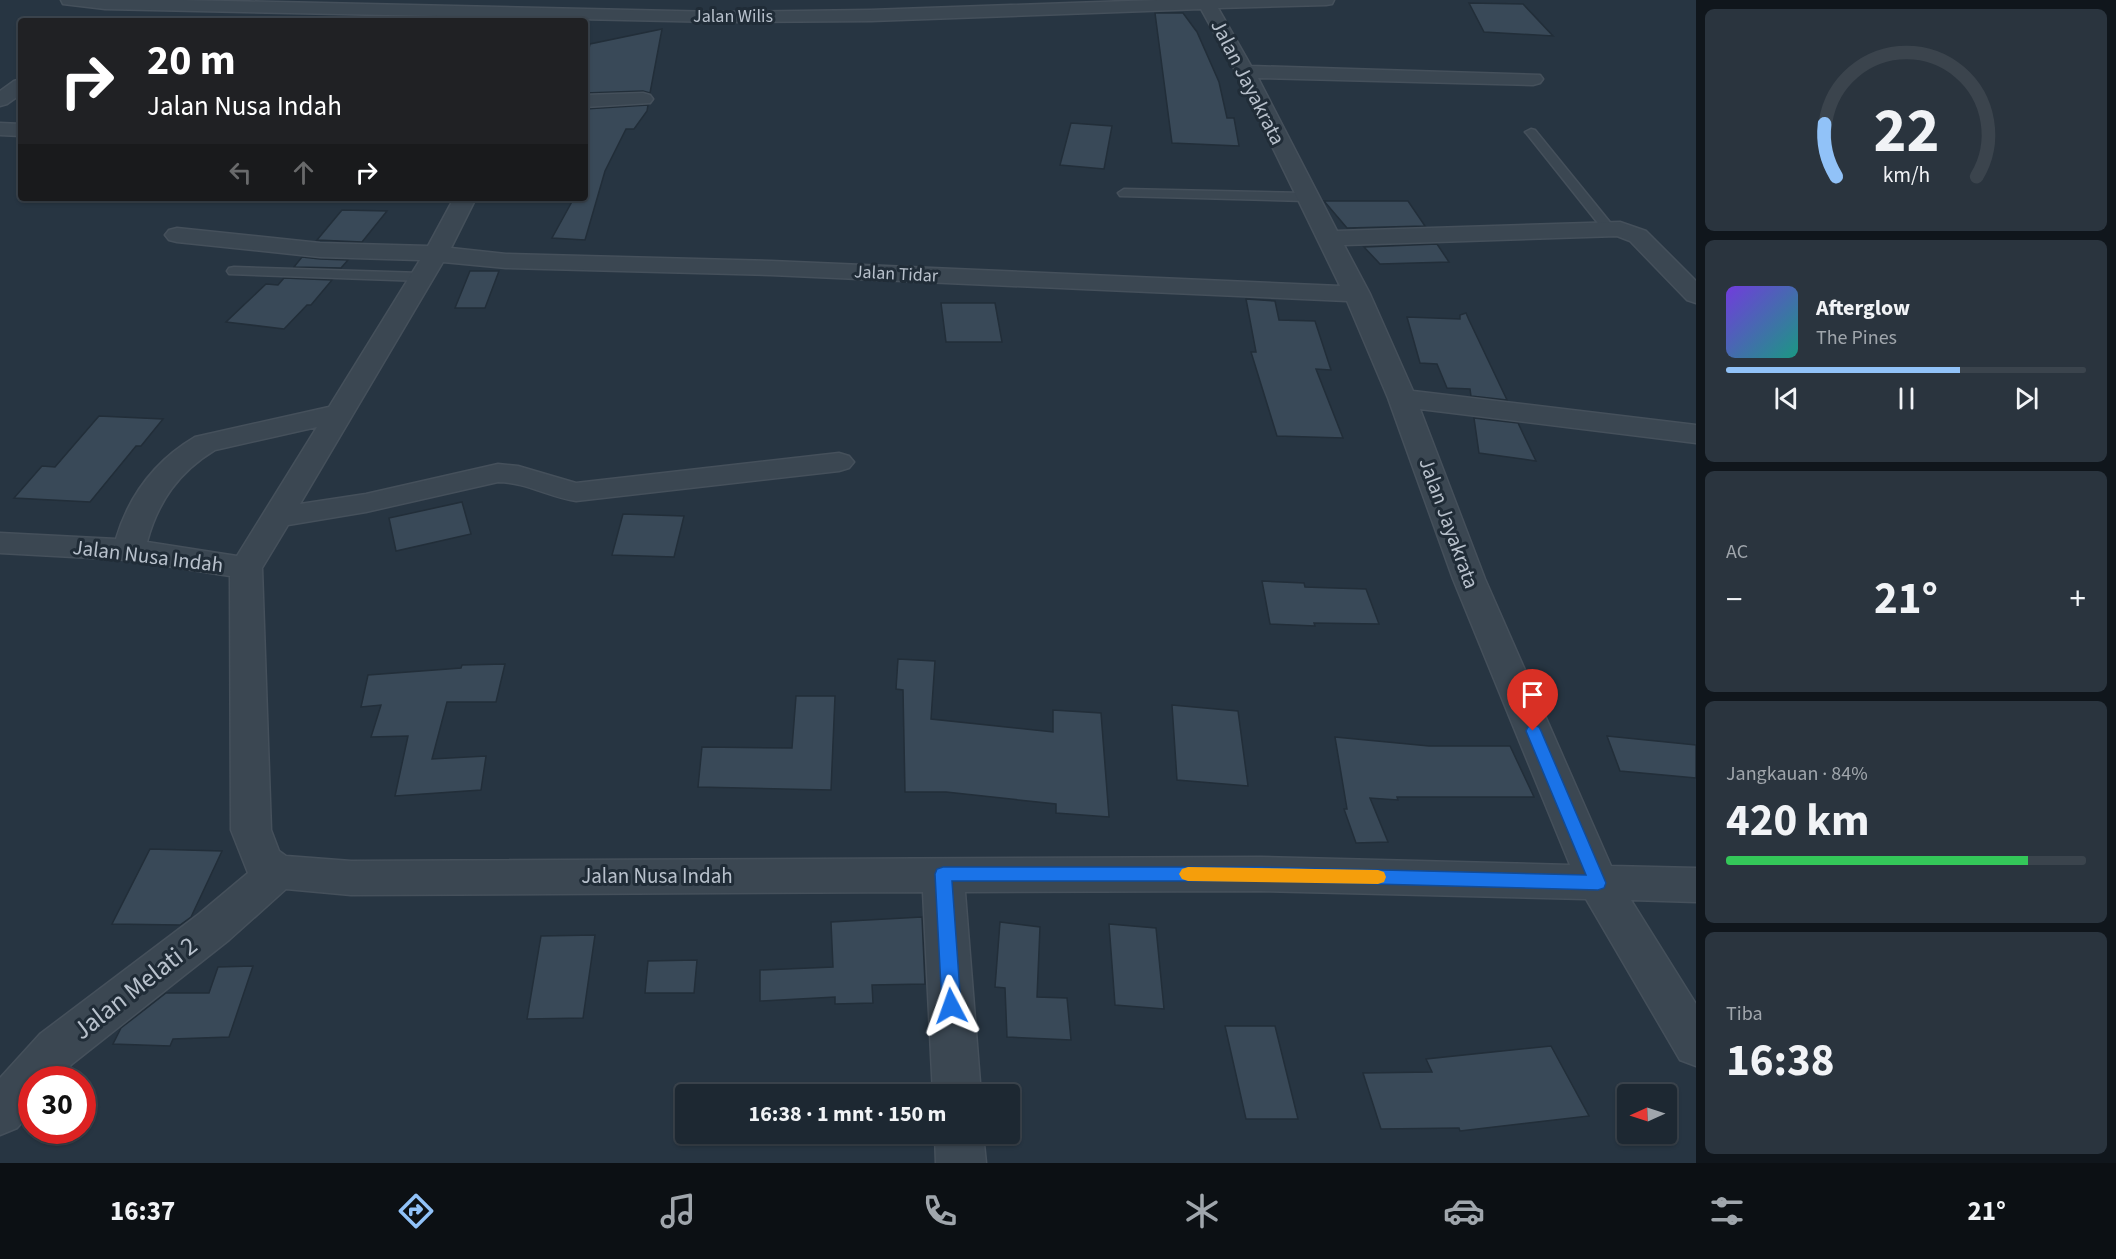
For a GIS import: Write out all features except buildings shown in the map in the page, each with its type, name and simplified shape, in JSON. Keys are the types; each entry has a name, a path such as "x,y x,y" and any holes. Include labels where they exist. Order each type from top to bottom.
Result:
{"street":[{"name":"Jalan Wilis","path":"69,0 105,4 169,3 567,11 719,17 879,15 1206,1 1326,0"},
{"name":"Jalan Jayakrata","path":"1206,1 1245,72 1306,197 1357,294 1402,398 1469,579 1598,883 1696,1045"},
{"path":"91,18 105,4"},
{"path":"1245,72 1533,80"},
{"path":"0,100 18,87"},
{"path":"588,101 643,99"},
{"path":"0,129 18,130"},
{"path":"246,568 429,265 463,201"},
{"path":"1327,238 1609,229 1626,231 1638,236 1696,295"},
{"name":"Jalan Tidar","path":"177,235 320,250 429,265 506,261 783,268 1357,294"},
{"path":"1402,398 1696,434"},
{"path":"129,550 136,522 154,489 189,452 205,443 341,413"},
{"path":"277,517 366,502 498,473 517,473 562,490 576,492 839,462"},
{"name":"Jalan Nusa Indah","path":"0,543 129,550 246,568 251,830 262,861 278,872 351,878 1261,874 1696,885"},
{"name":"Jalan Melati 2","path":"0,1112 56,1049 214,927 278,872"},
{"path":"943,874 956,1084"},
{"path":"960,1144 961,1163"}],"lane":[{"path":"1532,132 1609,229"},
{"path":"1124,193 1306,197"},
{"path":"234,271 429,265"}],"slow traffic":[{"path":"1188,874 1378,877"}],"route":[{"path":"951,1006 943,874 1261,874 1598,883 1533,731"}]}
